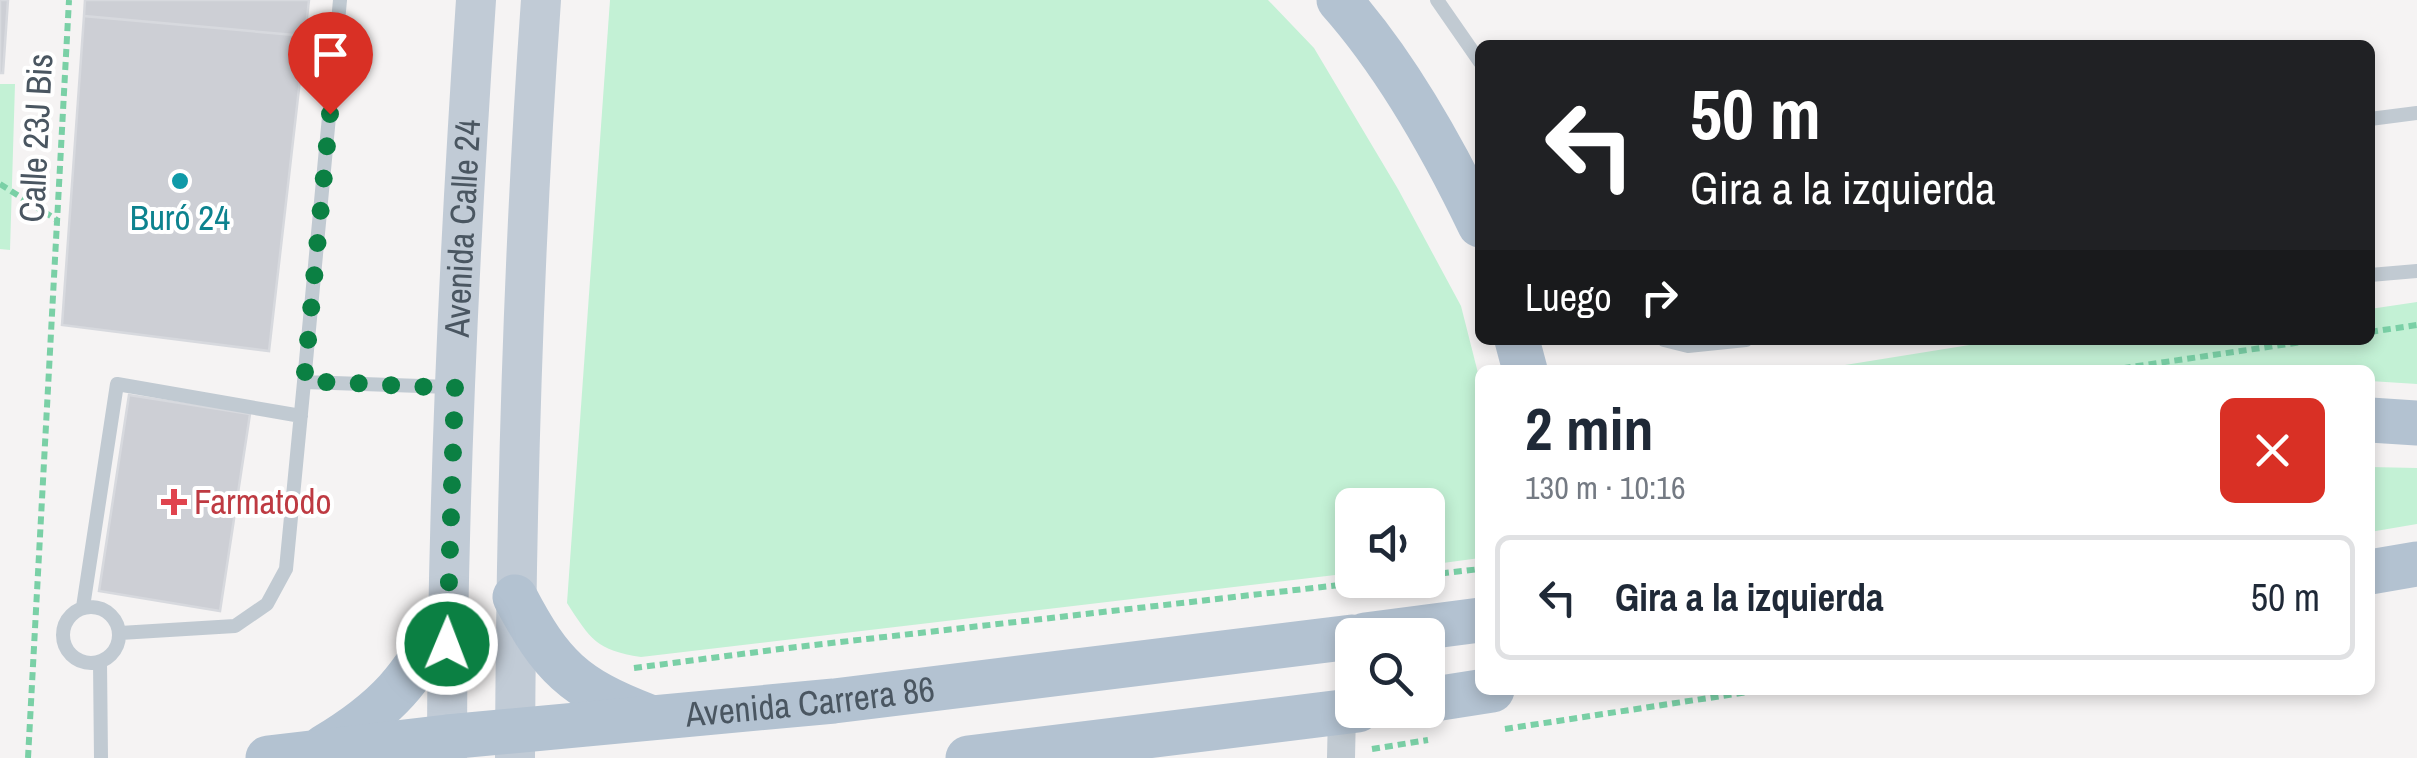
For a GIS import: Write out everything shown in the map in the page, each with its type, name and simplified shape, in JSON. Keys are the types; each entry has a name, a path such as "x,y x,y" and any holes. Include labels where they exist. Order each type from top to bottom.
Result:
{"main road":[{"name":"Avenida Calle 24","path":"447,747 447,616 462,200 476,0"},
{"name":"Avenida Calle 24","path":"515,744 515,597 531,146 541,0"},
{"path":"1339,0 1402,84 1475,215"},
{"path":"2375,420 2417,423"},
{"path":"2375,571 2417,564"},
{"path":"515,597 536,637 570,674 610,701 649,716"},
{"path":"315,752 352,730 395,694 414,672 447,616"},
{"path":"1445,625 1475,621"},
{"name":"Avenida Carrera 86","path":"268,758 315,752 515,744 649,716 834,701 1335,639"},
{"path":"1445,717 1493,710"},
{"path":"968,758 1345,734"}],"lane":[{"path":"120,633 235,626 267,604 286,569 340,0"},
{"path":"1437,0 1475,55"},
{"path":"2375,118 2417,113"},
{"path":"2375,275 2417,271"},
{"path":"304,382 455,387"},
{"path":"83,607 117,384 301,416"},
{"path":"83,607 107,611 120,633 118,645 100,662 76,658 66,649 63,636 65,624 83,607"},
{"path":"100,662 100,758"}],"path":[{"name":"Calle 23J Bis","path":"28,758 69,0"},
{"path":"0,184 56,220"},
{"path":"2375,331 2417,325"},
{"path":"2144,365 2282,345"},
{"path":"1445,573 1475,570"},
{"path":"616,671 1335,585"},
{"path":"1493,710 1694,695"},
{"path":"1345,734 1380,728"}],"green space":[{"path":"610,0 1268,0 1314,48 1398,189 1461,306 1476,365 1475,559 1445,563 1445,488 1335,488 1335,575 641,657 604,647 589,634 567,603"},
{"path":"0,84 15,84 10,250 0,249"},
{"path":"2417,302 2417,384 2375,381 2375,365 1845,365 1969,345 2375,345 2375,308"},
{"path":"2375,467 2417,468 2417,524 2375,531"}],"building":[{"path":"0,0 8,0 3,73 0,73"},
{"path":"85,0 309,0 305,36 84,16"},
{"name":"Buró 24","path":"84,16 305,36 269,351 62,325"},
{"name":"Farmatodo","path":"129,395 250,414 220,611 99,591"}],"place":[{"name":"Buró 24","path":"180,181"},
{"name":"Farmatodo","path":"174,502"}],"route":[{"path":"330,114 304,382 455,387 447,644"}]}
